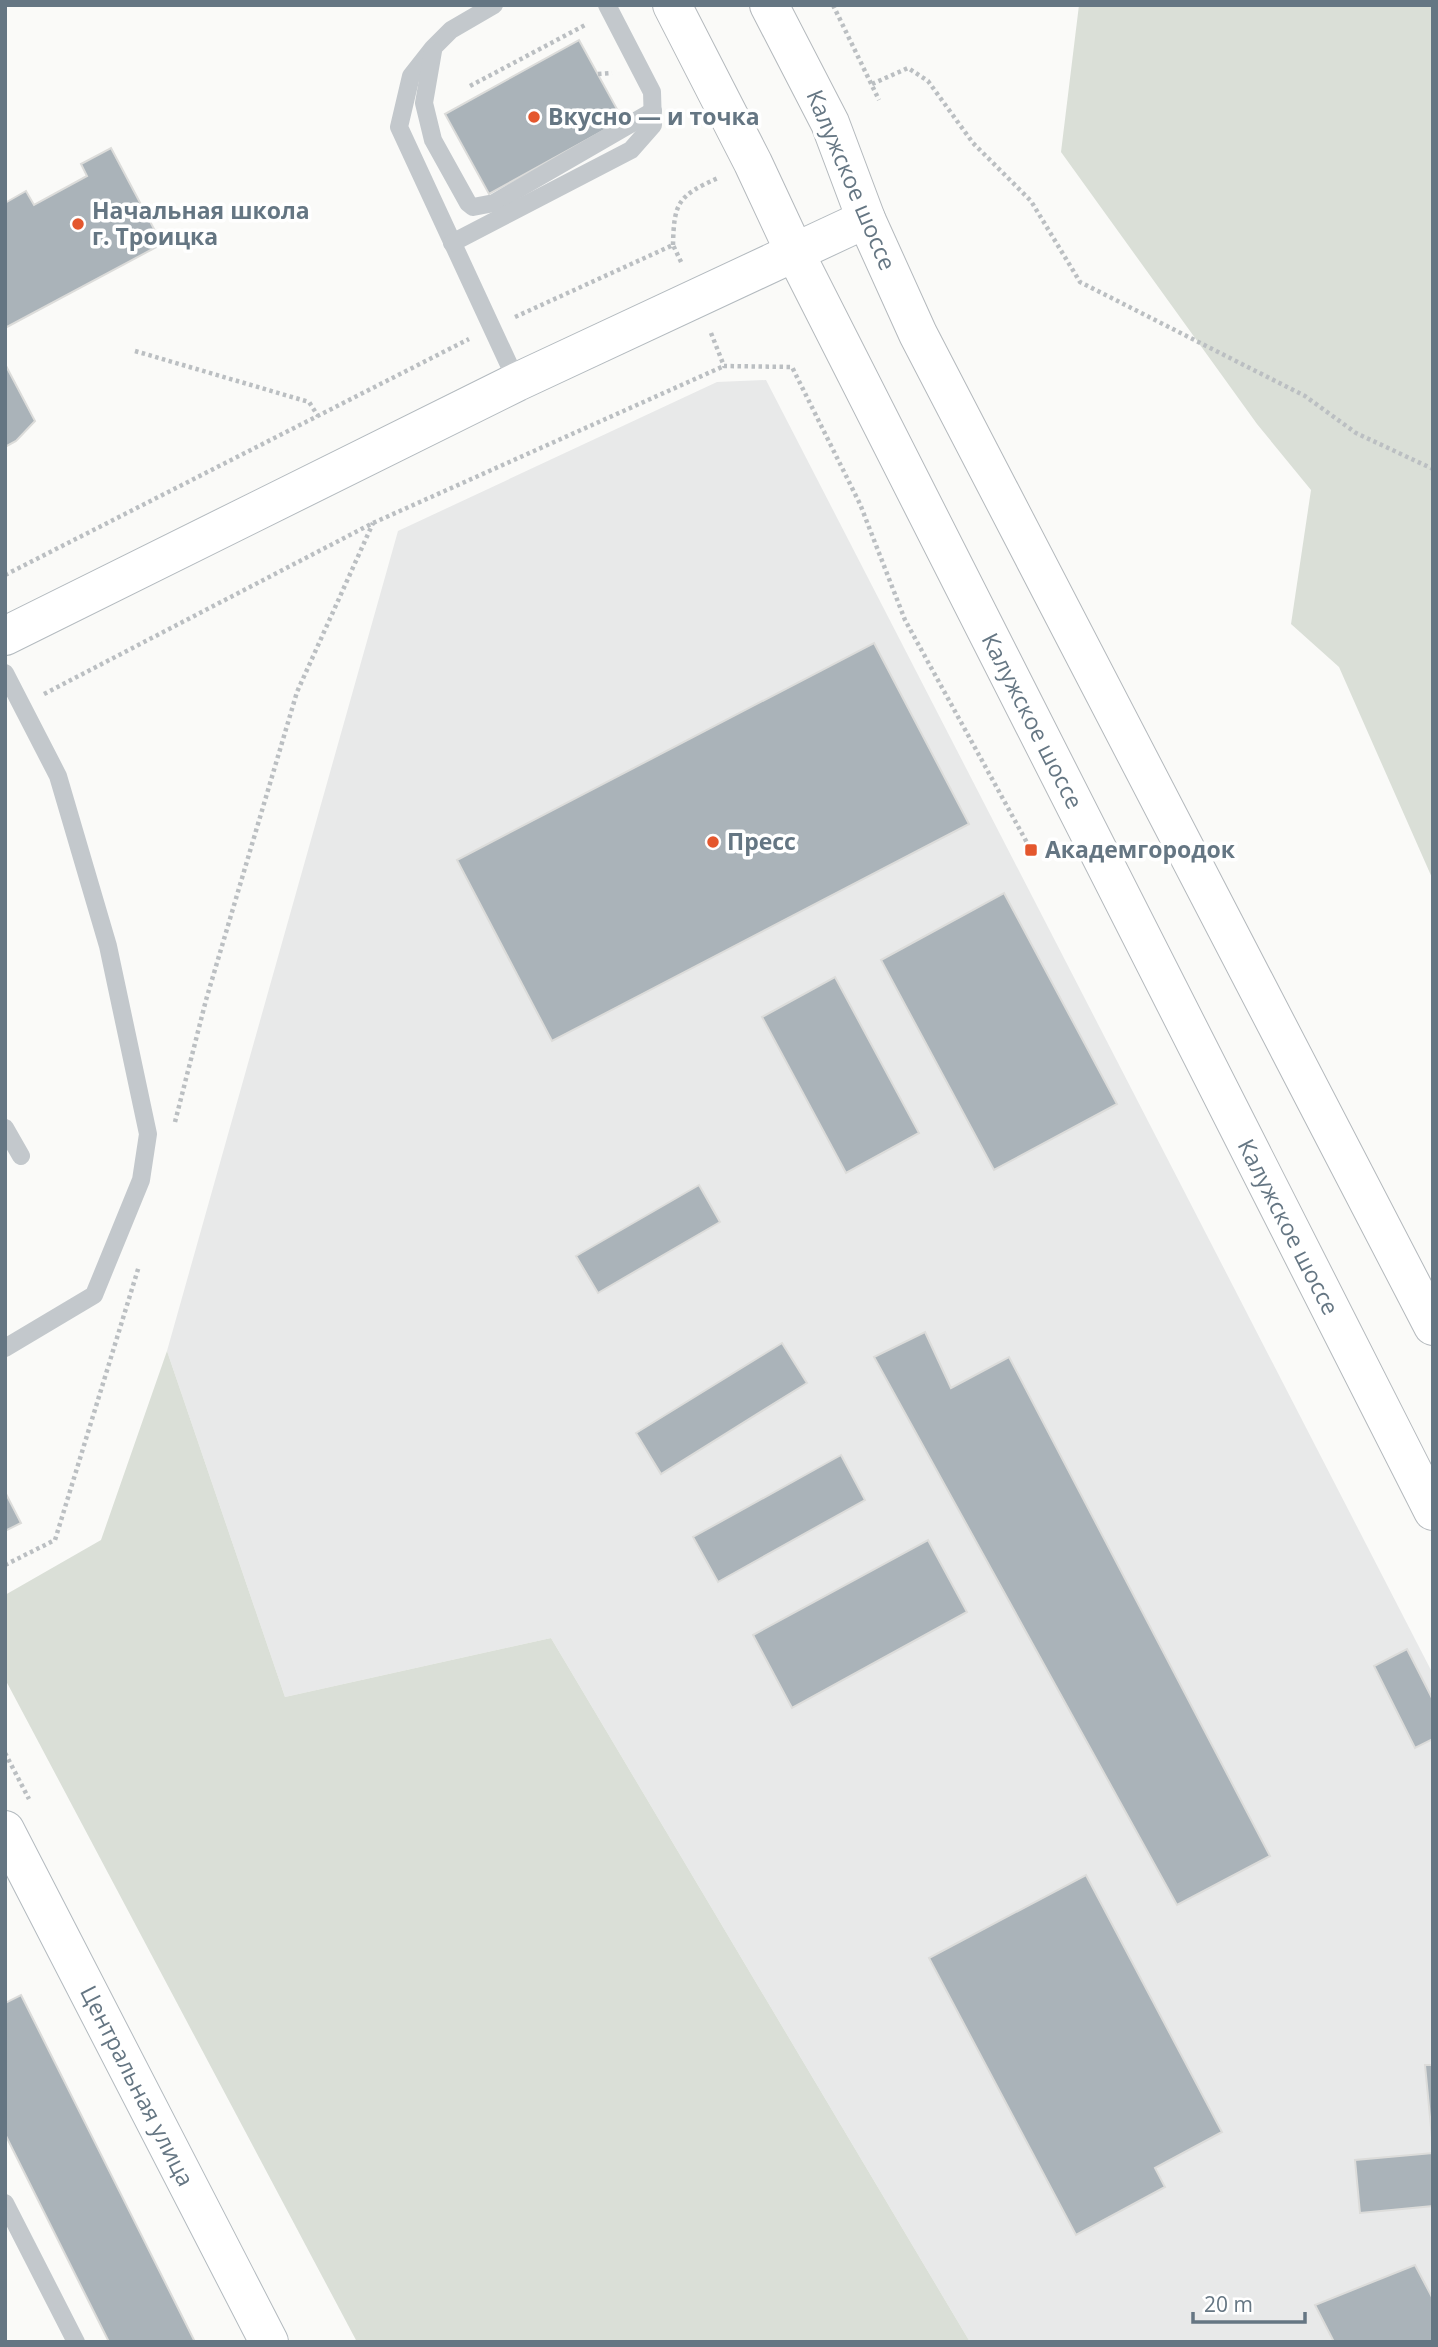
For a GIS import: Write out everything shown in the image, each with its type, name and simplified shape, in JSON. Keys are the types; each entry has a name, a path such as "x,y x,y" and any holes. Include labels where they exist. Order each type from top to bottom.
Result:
{"main road":[{"name":"Калужское шоссе","path":"672,5 1433,1511"},
{"name":"Калужское шоссе","path":"769,5 830,123 866,219 918,334 1433,1326"},
{"path":"5,636 517,383 866,219"},
{"name":"Центральная улица","path":"5,1830 269,2342"}],"lane":[{"path":"494,5 451,30 411,76 399,127 517,383"},
{"path":"452,243 631,150 653,125 652,92 607,5"},
{"path":"433,48 424,103 433,140 468,203 473,207 494,203 653,111"},
{"path":"5,673 58,776 108,946 148,1133 141,1180 94,1295 5,1348"},
{"path":"5,1128 21,1156"},
{"path":"5,2203 76,2342"}],"path":[{"path":"833,5 879,100"},
{"path":"470,86 590,23 596,33"},
{"path":"613,63 619,73"},
{"path":"872,84 908,68 928,81 974,143 1031,201 1080,282 1305,396 1356,433 1433,469"},
{"path":"720,177 687,193 674,214 673,245 724,366"},
{"path":"5,576 492,327 673,245"},
{"path":"135,351 309,402 318,416"},
{"path":"21,706 373,523 724,366 792,367 860,504 905,620 1031,850"},
{"path":"172,1134 205,1000 298,692 373,523"},
{"path":"5,1565 55,1540 142,1254"}],"shaded area":[{"path":"1079,5 1433,5 1433,880 1339,667 1291,624 1311,490 1257,424 1061,152"},
{"path":"766,380 1433,1674 1433,2342 970,2342 551,1638 285,1697 167,1351 398,531 717,382"},
{"path":"167,1351 285,1697 551,1638 970,2342 357,2342 5,1679 5,1595 101,1540"}],"building":[{"name":"Вкусно — и точка","path":"579,40 623,120 489,194 445,114"},
{"name":"Начальная школа г. Троицка","path":"111,148 162,244 5,328 5,203 26,191 34,205 87,176 81,164"},
{"path":"5,364 35,421 16,441 5,447"},
{"name":"Пресс","path":"874,643 969,824 552,1041 457,860"},
{"path":"1004,893 1117,1104 994,1170 881,960"},
{"path":"835,977 919,1133 846,1173 762,1017"},
{"path":"699,1185 720,1222 598,1293 576,1256"},
{"path":"925,1332 951,1388 1009,1357 1270,1856 1177,1905 874,1357"},
{"path":"782,1343 807,1383 661,1474 636,1433"},
{"path":"841,1455 865,1500 718,1582 693,1537"},
{"path":"5,1492 21,1523 5,1531"},
{"path":"928,1540 967,1612 792,1708 753,1635"},
{"path":"1407,1649 1433,1700 1433,1739 1415,1748 1374,1666"},
{"path":"1086,1875 1222,2132 1155,2168 1165,2187 1076,2235 929,1958"},
{"path":"21,1995 195,2342 109,2342 5,2134 5,2003"},
{"path":"1425,2065 1433,2065 1433,2148"},
{"path":"1433,2153 1433,2206 1360,2213 1355,2160"},
{"path":"1415,2265 1433,2299 1433,2342 1334,2342 1315,2305"}],"place":[{"name":"Вкусно — и точка","path":"534,117"},
{"name":"Начальная школа г. Троицка","path":"78,224"},
{"name":"Пресс","path":"713,842"},
{"name":"Академгородок","path":"1031,850"}]}
